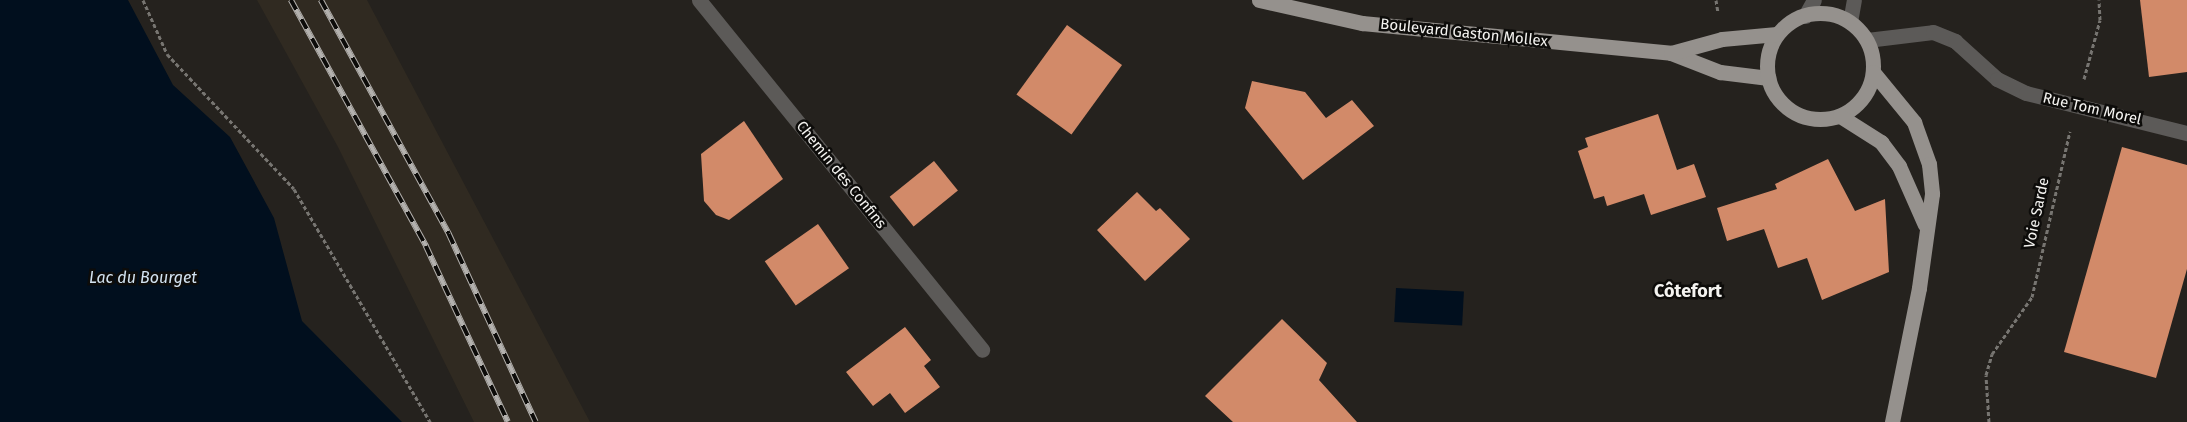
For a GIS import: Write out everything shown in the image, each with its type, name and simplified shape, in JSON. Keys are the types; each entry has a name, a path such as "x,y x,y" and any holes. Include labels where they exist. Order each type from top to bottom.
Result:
{"main road":[{"name":"Boulevard Gaston Mollex","path":"1259,0 1362,23 1671,53 1720,72 1769,78"},
{"path":"1873,72 1862,98 1840,116 1825,119 1795,113 1783,104 1769,78 1767,62 1777,34 1805,16 1836,15 1850,22 1866,40 1873,72 1914,122 1929,164 1932,194 1925,225 1920,288 1892,422"},
{"name":"Boulevard Gaston Mollex","path":"1671,53 1722,39 1777,34"},
{"path":"1840,116 1881,142 1899,166 1925,225"}],"street":[{"name":"Chemin des Confins","path":"699,0 982,350"},
{"path":"1805,16 1814,0"},
{"path":"1850,22 1854,0"},
{"name":"Rue Tom Morel","path":"1866,40 1933,32 1956,41 1997,79 2026,93 2076,109 2187,133"}],"path":[{"path":"143,0 167,54 294,189 430,422"},
{"name":"Voie Sarde","path":"1989,422 1986,375 1992,354 2032,297 2057,174 2100,20 2099,0"}],"shaded area":[{"path":"257,0 367,0 590,422 474,422 338,147"}],"water":[{"name":"Lac du Bourget","path":"0,0 128,0 173,85 230,137 274,218 302,321 402,422 0,422"},
{"path":"1396,288 1464,292 1462,326 1394,322"}],"building":[{"path":"2140,0 2187,0 2187,72 2149,77"},
{"path":"1067,25 1122,65 1071,135 1016,95"},
{"path":"1252,81 1305,92 1326,118 1352,100 1374,126 1303,180 1245,108"},
{"path":"1658,114 1677,170 1694,164 1706,197 1651,215 1644,194 1607,206 1604,196 1594,199 1578,151 1588,147 1585,138"},
{"path":"744,121 783,179 729,220 716,215 704,201 701,154"},
{"path":"2122,147 2187,165 2187,269 2156,378 2064,352"},
{"path":"1828,159 1855,211 1885,199 1889,272 1822,300 1807,258 1778,268 1764,229 1727,241 1717,208 1777,189 1775,184"},
{"path":"934,161 958,191 914,226 890,197"},
{"path":"1137,192 1156,211 1160,208 1190,239 1145,281 1097,230"},
{"path":"818,224 849,268 796,306 765,261"},
{"path":"1282,319 1327,363 1319,380 1357,422 1233,422 1205,396"},
{"path":"905,327 931,360 924,366 940,387 905,413 890,393 873,406 846,372"}],"railway":[{"path":"291,0 426,246 508,422"},
{"path":"321,0 449,234 536,422"}],"district":[{"name":"Côtefort","path":"1688,291"}]}
